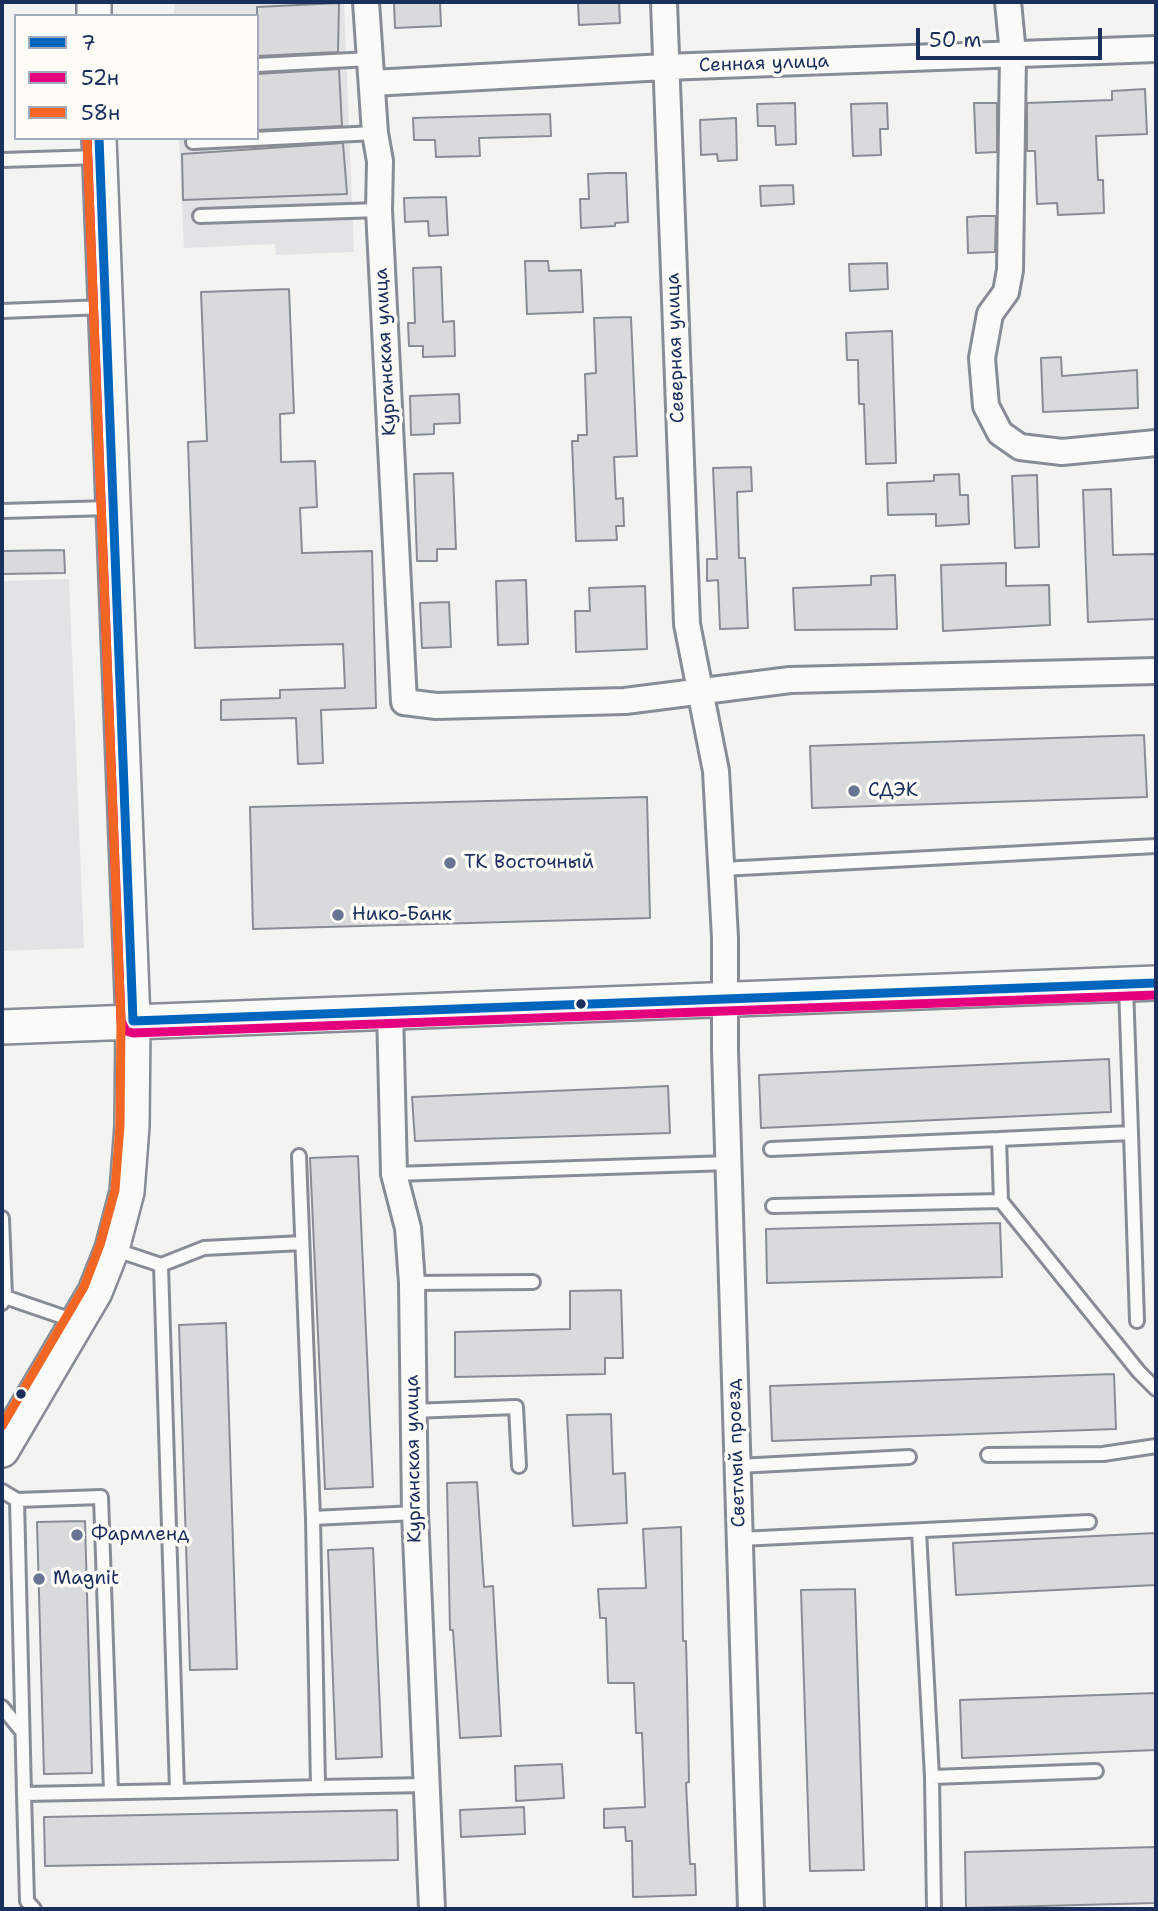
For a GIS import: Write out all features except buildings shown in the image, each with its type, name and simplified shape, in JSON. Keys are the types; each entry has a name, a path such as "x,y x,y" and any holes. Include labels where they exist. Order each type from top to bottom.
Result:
{"main road":[{"path":"2,1450 96,1292 112,1249 127,1192 132,1126 133,1021 99,148"},
{"path":"2,1027 1141,983"}],"street":[{"name":"Курганская улица","path":"366,2 375,133 380,161 379,210 404,702 436,706 625,701 701,694"},
{"name":"Северная улица","path":"664,2 687,624 716,771 722,869"},
{"path":"1008,2 1013,54 1010,270 1006,292 990,314 982,358 986,406 1000,433 1020,447 1062,452 1156,443"},
{"name":"Сенная улица","path":"371,71 665,68 1156,49"},
{"path":"701,694 790,680 1156,671"},
{"name":"Светлый проезд","path":"722,869 751,1909"},
{"name":"Курганская улица","path":"390,1010 394,1174 408,1228 412,1283 411,1411 432,1909"}],"lane":[{"path":"259,65 371,71"},
{"path":"259,139 375,133"},
{"path":"193,142 233,140"},
{"path":"2,160 99,148"},
{"path":"200,216 379,210"},
{"path":"2,311 105,307"},
{"path":"2,511 111,508"},
{"path":"722,869 1156,846"},
{"path":"1137,1321 1132,1133 1141,983"},
{"path":"771,1149 1132,1133"},
{"path":"999,1139 1000,1201 1139,1372 1156,1389"},
{"path":"299,1156 313,1518 318,1787"},
{"path":"394,1174 729,1163"},
{"path":"773,1206 1000,1201"},
{"path":"2,1218 4,1300 78,1322"},
{"path":"112,1249 161,1265 204,1248 302,1244"},
{"path":"161,1265 177,1791"},
{"path":"412,1283 533,1282"},
{"path":"411,1411 516,1407 519,1466"},
{"path":"988,1455 1102,1454 1156,1446"},
{"path":"738,1465 908,1457"},
{"path":"2,1491 17,1500 101,1497 111,1792"},
{"path":"17,1500 27,1901 34,1909"},
{"path":"313,1518 415,1513"},
{"path":"740,1539 1089,1522"},
{"path":"919,1531 932,1777 934,1909"},
{"path":"2,1707 21,1730"},
{"path":"932,1777 1096,1771"},
{"path":"24,1794 426,1785"}],"shaded area":[{"path":"174,2 344,2 354,252 276,255 275,244 184,248 179,140 259,140 259,14 174,14"},
{"path":"69,579 84,948 2,951 2,581"}],"transit line":[{"name":"52н","path":"87,140 121,1021 126,1031 133,1033 1156,995"},
{"name":"58н","path":"2,1426 84,1287 100,1245 115,1190 120,1125 121,1021 87,140"},
{"name":"7","path":"99,140 133,1021"},
{"name":"7","path":"133,1021 1156,983"}],"place":[{"name":"СДЭК","path":"854,791"},
{"name":"ТК Восточный","path":"450,863"},
{"name":"Нико-Банк","path":"338,915"},
{"name":"Фармленд","path":"77,1535"},
{"name":"Magnit","path":"39,1579"}]}
